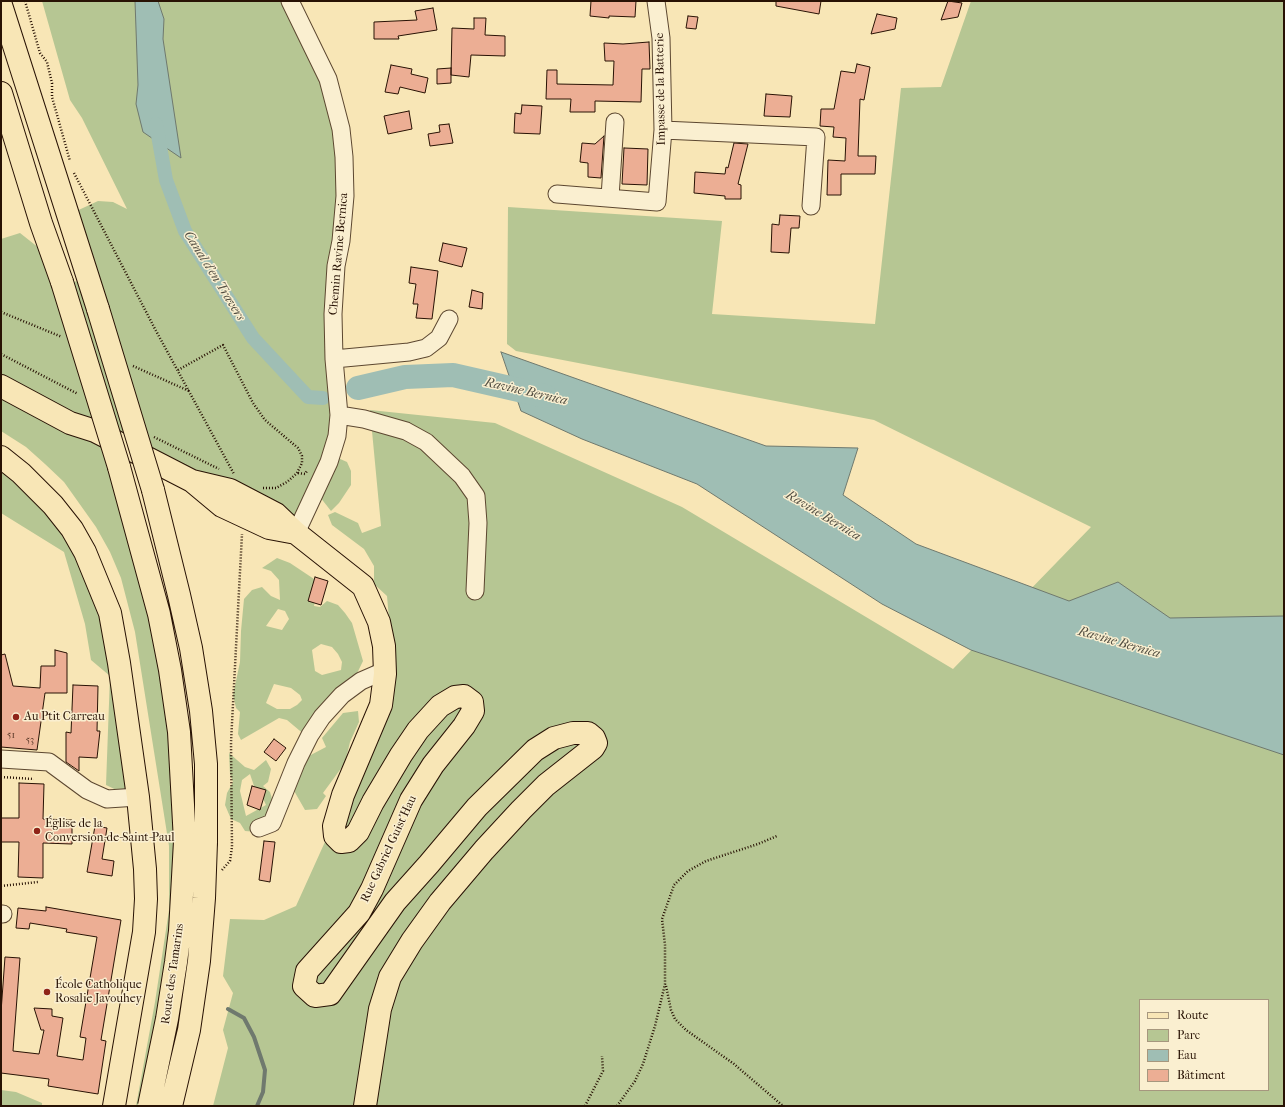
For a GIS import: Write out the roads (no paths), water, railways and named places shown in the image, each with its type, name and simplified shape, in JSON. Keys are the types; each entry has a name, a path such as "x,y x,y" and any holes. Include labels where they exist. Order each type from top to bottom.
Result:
{"main road":[{"path":"2,1 10,33"},
{"path":"1,5 70,215 153,490 180,595 191,648 201,711 206,764 195,842"},
{"path":"1,93 41,223 62,282 119,467 159,614 170,670 195,842"},
{"path":"1,374 70,412 95,431"},
{"path":"1,386 70,423 95,431 192,481 222,506 269,528 296,532"},
{"path":"1,457 21,473 54,504 72,529 85,552 110,613 118,656 145,870 144,932 114,1106"},
{"name":"Rue Gabriel Guist'Hau","path":"192,481 230,490 276,514 363,586 379,622 384,646 385,674 381,705 343,795 334,826 335,836 341,842 350,841 358,832 373,802 401,755 418,730 440,706 455,697 464,696 472,702 473,711 464,726 433,764 411,800 372,889 359,913 307,971 304,986 315,996 330,994 395,902 477,807 535,750 554,738 573,733 588,733 594,738 596,743 593,748 546,785 484,850 440,902 412,941 390,977 380,1009 365,1106"},
{"name":"Route des Tamarins","path":"149,1106 166,1026 195,842"},
{"name":"Route des Tamarins","path":"171,1106 189,1030 199,961 204,898 195,842"}],"street":[{"name":"Chemin Ravine Bernica","path":"290,1 328,79 341,129 344,157 345,196 341,240 336,266 333,314 334,359 339,416 335,447 296,532"},
{"name":"Impasse de la Batterie","path":"610,197 657,202 663,130 661,38 656,1"},
{"path":"557,194 610,197 615,122"},
{"path":"663,130 816,137 811,206"},
{"path":"334,359 409,352 426,348 439,338 449,319"},
{"path":"339,416 364,419 406,431 426,442 462,476 476,496 478,523 475,591"},
{"path":"259,828 272,823 296,763 310,734 322,717 342,695 361,682 377,674 385,674"},
{"path":"1,759 49,762 87,790 107,800 136,798"}],"water":[{"path":"135,1 158,1 164,19 163,39 181,158 143,132 136,104 138,85"},
{"path":"501,352 766,446 858,448 843,495 916,544 1069,601 1118,582 1170,618 1284,616 1284,755 971,650 882,604 697,484 582,439 521,411"}],"waterway":[{"name":"Canal d'en Travers","path":"156,124 166,180 185,231 253,338 308,397 323,398"},
{"name":"Ravine Bernica","path":"358,388 405,377 453,375 545,396"},
{"path":"228,1009 244,1018 254,1037 265,1070 263,1092 257,1106"}],"place":[{"name":"Au Ptit Carreau","path":"16,717"},
{"name":"Église de la Conversion-de-Saint-Paul","path":"37,831"},
{"name":"École Catholique Rosalie Javouhey","path":"47,992"}]}
